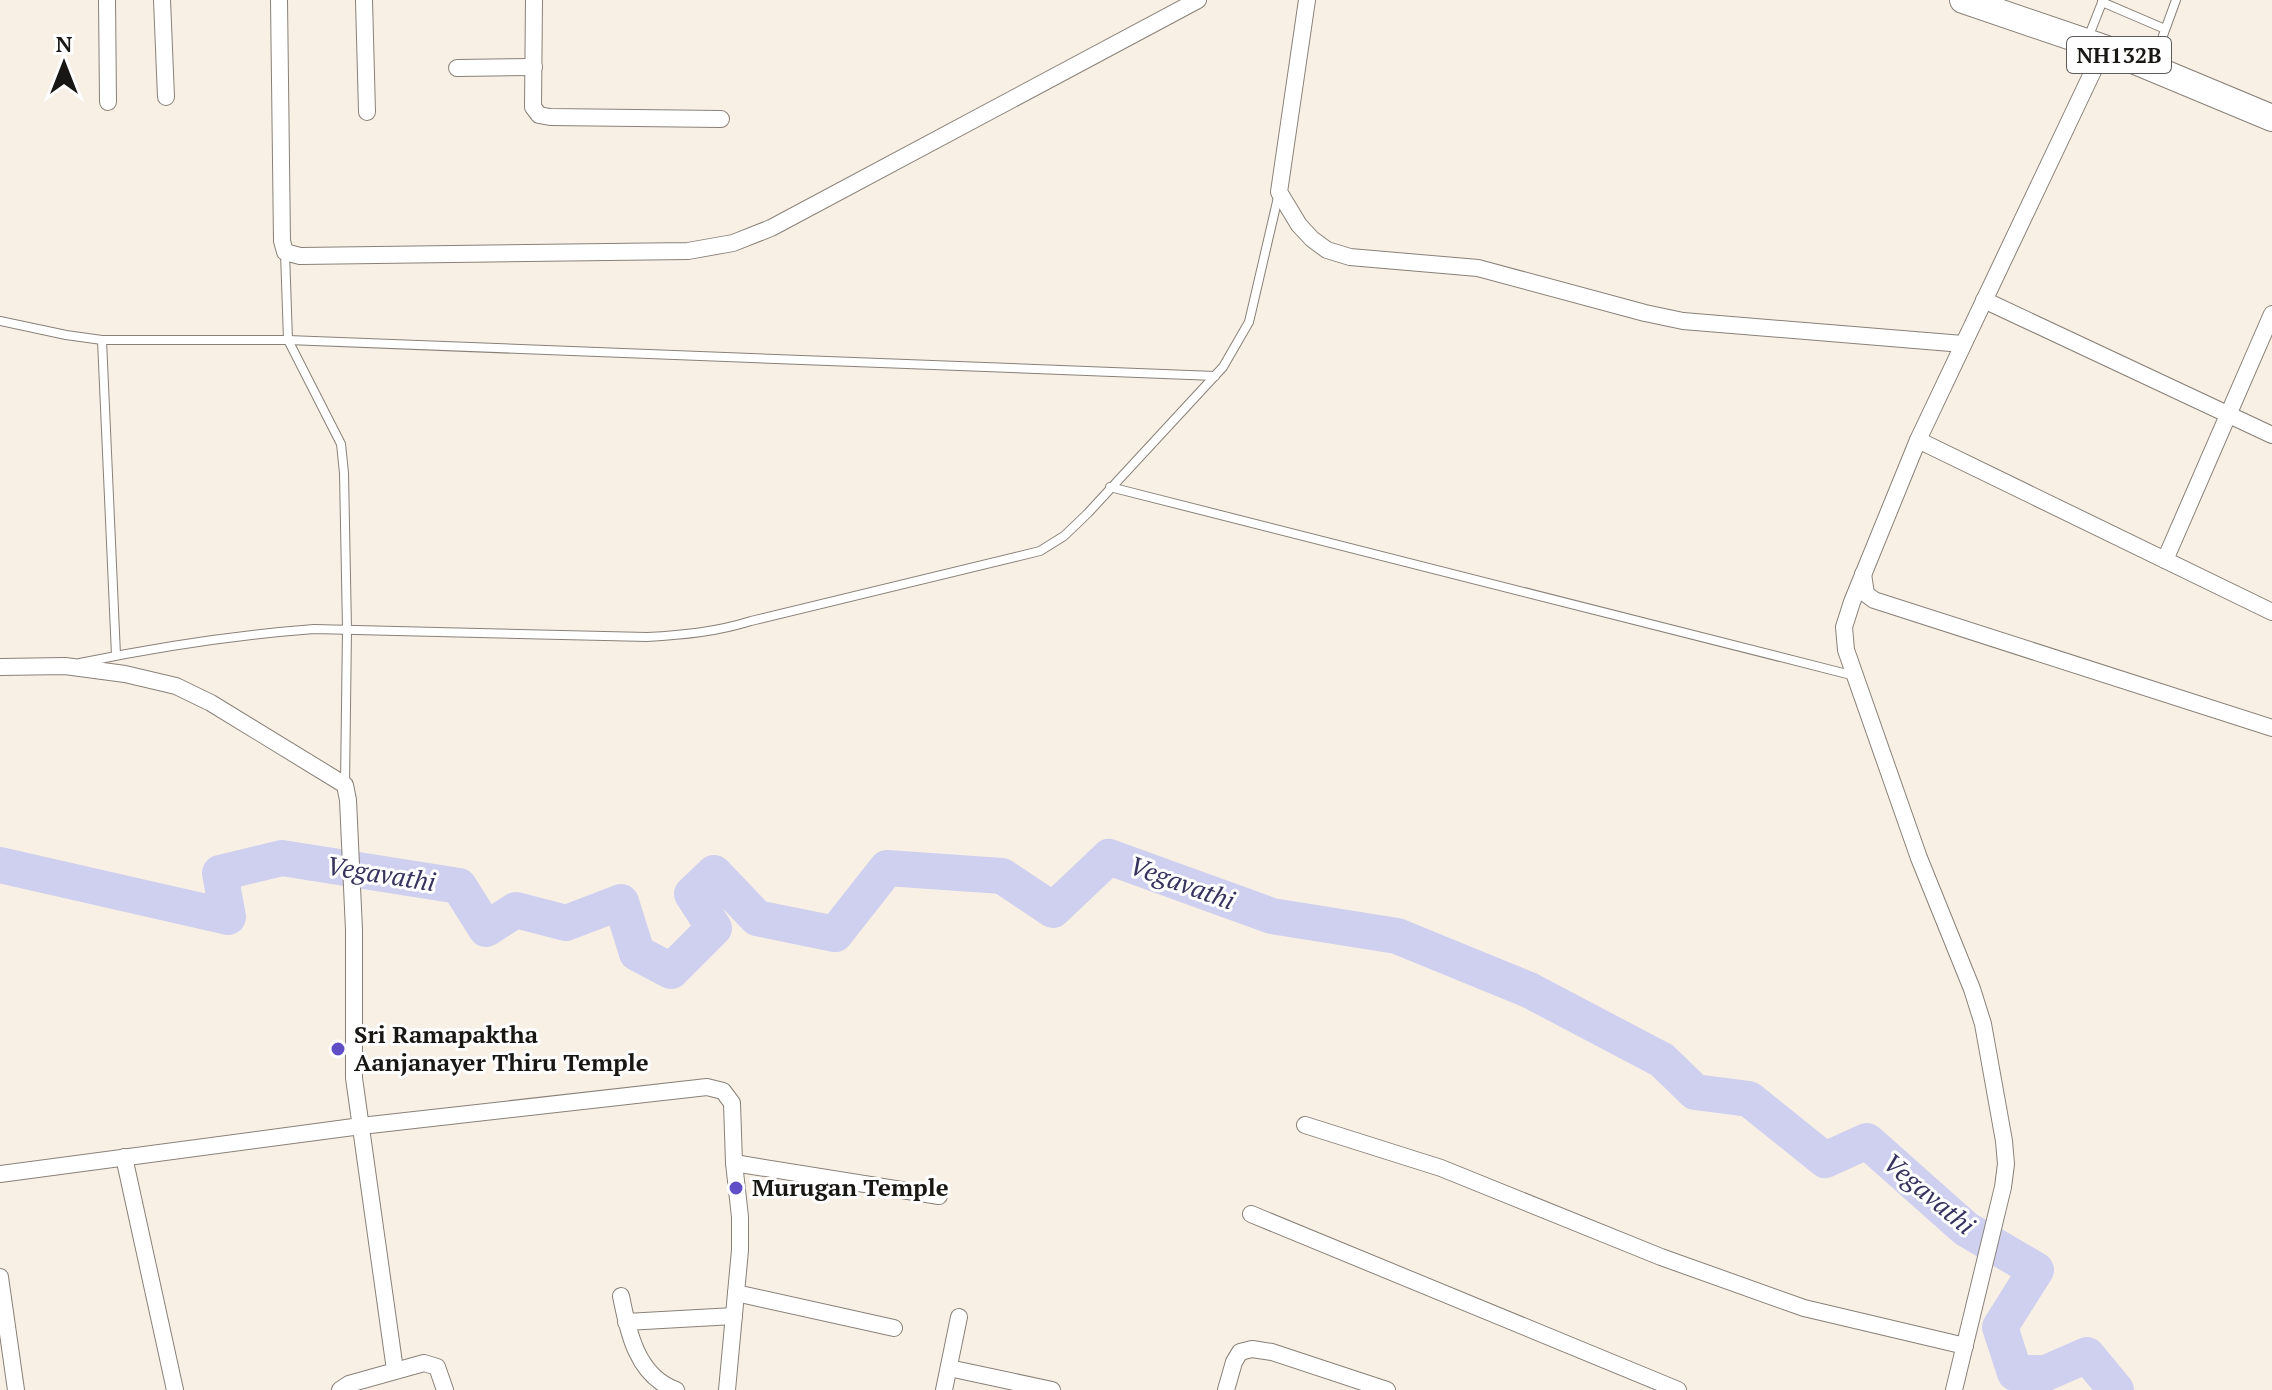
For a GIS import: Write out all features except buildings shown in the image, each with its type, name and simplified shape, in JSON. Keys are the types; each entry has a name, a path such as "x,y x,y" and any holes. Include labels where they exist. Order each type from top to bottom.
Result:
{"highway":[{"name":"NH132B","path":"1963,0 2096,45 2272,118"}],"street":[{"path":"107,0 108,102"},
{"path":"162,0 166,97"},
{"path":"279,0 282,241 285,252 300,256 688,251 733,243 771,228 1198,0"},
{"path":"364,0 367,112"},
{"path":"534,0 533,107 539,115 721,119"},
{"path":"1307,0 1279,192 1299,225 1327,250 1350,257 1478,268 1683,321 1963,344"},
{"path":"1954,1390 2001,1198 2005,1152 1983,1024 1919,858 1855,676 1846,650 1844,627 1863,572 1918,440 1984,300 2096,45"},
{"path":"457,68 534,67"},
{"path":"1984,300 2272,435"},
{"path":"2165,560 2272,314"},
{"path":"1918,440 2272,612"},
{"path":"1863,572 1866,594 1874,600 2272,728"},
{"path":"0,667 65,666 125,674 176,686 211,703 345,785 354,930 354,1078 395,1370"},
{"path":"0,1174 361,1126 707,1087 723,1091 732,1103 740,1217 740,1250 727,1390"},
{"path":"1305,1125 1441,1168 1661,1257 1804,1308 1965,1346"},
{"path":"124,1157 175,1390"},
{"path":"734,1163 939,1196"},
{"path":"1251,1214 1678,1390"},
{"path":"0,1277 16,1390"},
{"path":"736,1293 894,1328"},
{"path":"621,1296 628,1334 637,1354 651,1374 665,1386 676,1390"},
{"path":"626,1322 734,1316"},
{"path":"944,1390 959,1317"},
{"path":"1226,1390 1240,1352 1252,1349 1272,1352 1387,1390"},
{"path":"339,1390 349,1384 424,1363 437,1367 445,1390"},
{"path":"949,1368 1052,1390"}],"lane":[{"path":"2151,68 2176,0"},
{"path":"2096,45 2102,1 2165,29"},
{"path":"65,666 116,655 314,629 647,637 694,634 1040,551 1064,536 1088,513 1215,376 1237,345 1249,322 1279,192"},
{"path":"285,252 288,340 341,444 347,629 345,785"},
{"path":"0,321 102,340 288,340 1215,376"},
{"path":"102,340 116,655"},
{"path":"1110,487 1855,676"}],"waterway":[{"name":"Vegavathi","path":"0,865 228,917 220,873 282,858 459,886 486,929 516,910 566,923 621,902 637,953 671,971 714,928 692,894 714,873 757,918 835,934 887,868 1002,876 1053,910 1109,857 1272,916 1397,936 1529,990 1662,1060 1695,1092 1749,1099 1825,1160 1867,1141 1966,1229 2036,1270 2000,1327 2015,1373 2046,1373 2087,1355 2116,1390"}],"place":[{"name":"Sri Ramapaktha Aanjanayer Thiru Temple","path":"338,1049"},
{"name":"Murugan Temple","path":"736,1188"}]}
